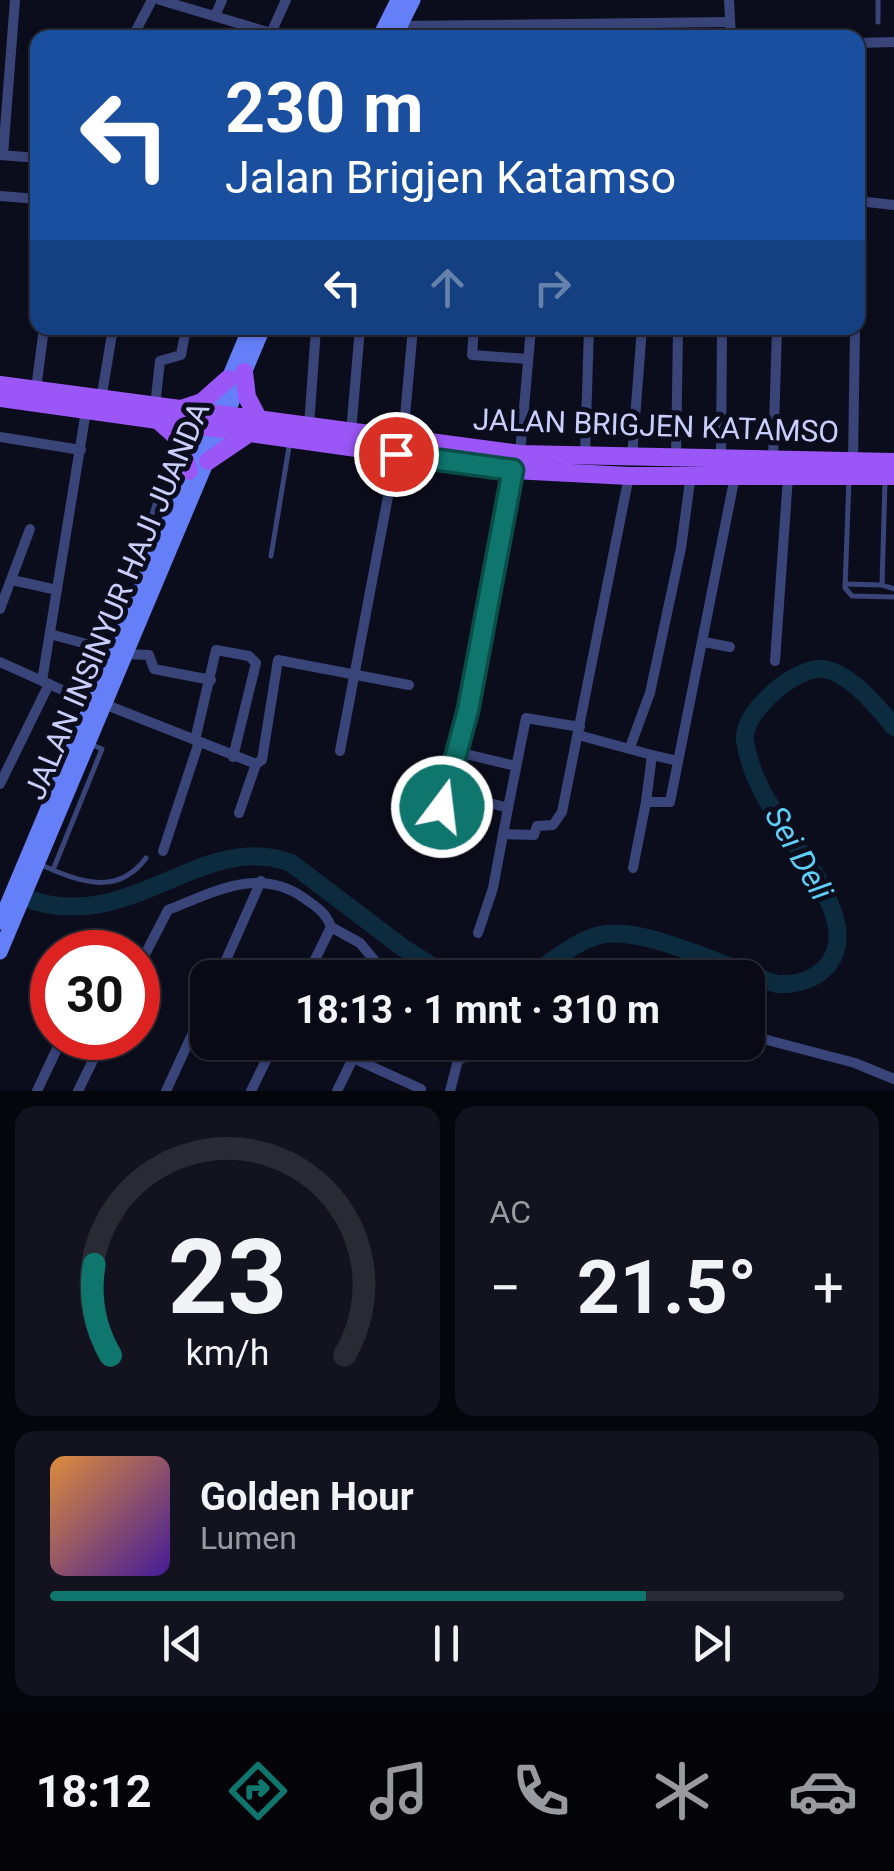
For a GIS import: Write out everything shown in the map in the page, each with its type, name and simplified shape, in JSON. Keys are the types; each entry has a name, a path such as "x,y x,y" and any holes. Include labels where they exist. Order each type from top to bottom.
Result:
{"main road":[{"path":"383,30 398,0"},
{"path":"397,30 412,0"},
{"name":"JALAN INSINYUR HAJI JUANDA","path":"1,949 97,703 208,461 248,335"},
{"name":"JALAN INSINYUR HAJI JUANDA","path":"236,375 259,335"},
{"path":"180,410 202,402 236,375 259,420"},
{"name":"JALAN BRIGJEN KATAMSO","path":"2,392 36,390 94,405"},
{"name":"JALAN BRIGJEN KATAMSO","path":"2,392 217,423 259,420 310,426 352,432 400,446"},
{"name":"JALAN BRIGJEN KATAMSO","path":"157,414 180,410 245,436 400,446 630,476 891,472"},
{"path":"157,414 178,438 187,475"},
{"name":"JALAN INSINYUR HAJI JUANDA","path":"119,652 187,475 217,423"},
{"path":"208,461 245,436"},
{"name":"JALAN BRIGJEN KATAMSO","path":"517,462 584,457 721,460 778,471"},
{"name":"JALAN INSINYUR HAJI JUANDA","path":"0,922 31,866 87,743 97,703"}],"street":[{"path":"15,0 2,155 30,157"},
{"path":"136,30 152,0"},
{"path":"160,0 253,30"},
{"path":"214,16 222,0"},
{"path":"263,30 286,0"},
{"path":"730,0 731,30"},
{"path":"532,30 730,22"},
{"path":"865,42 894,42"},
{"path":"0,196 30,198"},
{"path":"865,202 894,206"},
{"path":"36,390 43,335"},
{"path":"0,784 46,683 50,634 80,450 110,335"},
{"path":"157,414 160,360 181,355 185,335"},
{"path":"310,426 316,335"},
{"path":"352,432 359,335"},
{"path":"340,751 400,446 412,335"},
{"path":"473,335 472,355 528,359"},
{"path":"426,831 447,791 457,752 517,462 530,335"},
{"path":"584,457 589,335"},
{"path":"632,457 641,335"},
{"path":"676,459 678,335"},
{"path":"721,460 722,335"},
{"path":"775,661 777,335"},
{"path":"851,470 855,335"},
{"path":"0,450 2,438 80,450"},
{"path":"630,747 650,693 681,548 691,474"},
{"path":"646,802 670,802 736,475"},
{"path":"504,834 531,836 538,826 546,827 558,820 630,476"},
{"path":"0,609 30,529"},
{"path":"12,580 57,590"},
{"path":"50,634 119,652 149,655 154,669 211,680"},
{"path":"704,642 730,647"},
{"path":"163,851 197,741 218,649 256,660 250,700 233,756"},
{"path":"239,814 256,764 262,760 278,660 410,685"},
{"path":"0,662 256,764"},
{"path":"478,933 493,888 526,718 678,760"},
{"path":"457,752 516,766"},
{"path":"633,868 652,755"},
{"path":"447,791 508,808"},
{"path":"226,960 262,881"},
{"path":"158,930 168,910 234,885 262,881 291,888 326,914 331,927 360,943 374,960"},
{"path":"315,960 331,927"},
{"path":"166,1091 190,1039"},
{"path":"765,1039 855,1063 894,1080"},
{"path":"37,1091 52,1060"},
{"path":"78,1091 93,1060"},
{"path":"251,1091 266,1060"},
{"path":"337,1091 352,1060"},
{"path":"357,1060 421,1089"},
{"path":"450,1091 458,1060"}],"lane":[{"path":"878,0 878,22"},
{"path":"616,24 616,30"},
{"path":"271,556 290,441"},
{"path":"851,470 845,584 852,596 894,597"},
{"path":"882,586 883,517 891,472"},
{"path":"883,517 894,517"},
{"path":"845,584 894,589"},
{"path":"52,870 102,749 87,743"},
{"path":"31,866 107,884 128,876 146,858"}],"waterway":[{"name":"Sei Deli","path":"765,979 791,983 816,975 832,958 838,933 826,895 760,787 745,740 752,717 786,682 800,674 824,669 854,684 894,727"},
{"name":"Sei Deli","path":"34,901 71,907 105,903 197,868 259,856 291,863 423,960"},
{"name":"Sei Deli","path":"553,960 581,942 619,934 664,942 714,960"}],"route":[{"path":"396,454 513,470 468,710 442,807"}]}
